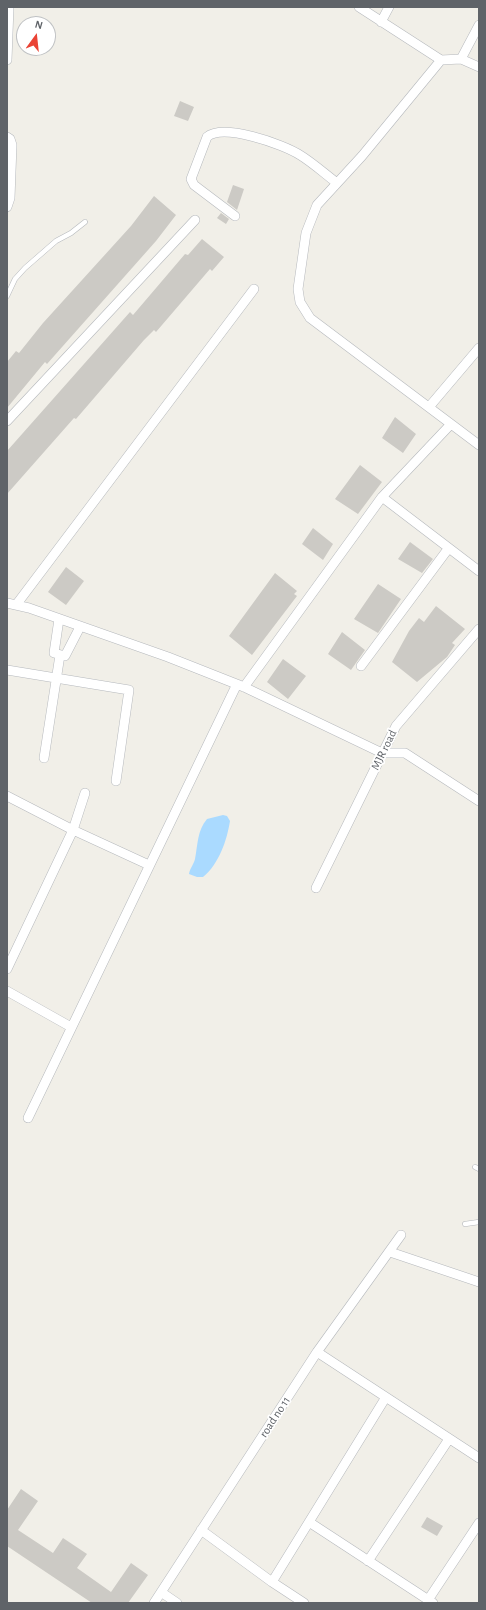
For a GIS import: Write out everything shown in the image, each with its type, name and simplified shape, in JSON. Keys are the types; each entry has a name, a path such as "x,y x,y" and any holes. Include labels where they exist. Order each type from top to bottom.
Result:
{"street":[{"path":"7,60 9,7"},
{"path":"359,7 441,60 461,58 479,67"},
{"path":"381,22 389,7"},
{"path":"461,58 479,25"},
{"path":"441,60 362,156 317,205 306,233 298,289 300,302 310,318 479,445"},
{"path":"235,216 194,185 191,179 207,137 212,133 226,132 280,144 300,154 337,183"},
{"path":"7,137 10,139 12,145 10,198 7,207"},
{"path":"7,421 194,220"},
{"path":"254,289 12,604 168,657 240,685 382,753 405,753 479,801"},
{"path":"430,408 479,348"},
{"path":"28,1118 149,865 240,685 382,497 451,424"},
{"path":"382,497 448,549 479,571"},
{"path":"361,666 448,549"},
{"path":"59,620 54,653 65,656 80,627"},
{"name":"MJR road","path":"316,888 396,726 479,630"},
{"path":"44,758 55,678 60,655"},
{"path":"7,670 129,690 116,781"},
{"path":"7,969 73,830 85,793"},
{"path":"7,796 73,830 149,865"},
{"path":"7,991 71,1026"},
{"name":"road no 11","path":"154,1603 317,1352 401,1235"},
{"path":"390,1252 479,1282"},
{"path":"317,1352 479,1458"},
{"path":"272,1582 386,1397"},
{"path":"368,1561 449,1439"},
{"path":"309,1522 431,1602 479,1523"},
{"path":"201,1530 272,1582 304,1603"},
{"path":"161,1592 177,1603"}],"lane":[{"path":"7,296 15,279 25,268 56,241 71,233 85,222"},
{"path":"465,1224 479,1222"}],"water":[{"path":"223,815 227,816 230,821 227,836 218,859 209,872 203,877 197,877 189,874 194,861 201,828 207,819"}],"building":[{"path":"180,101 194,107 188,121 174,116"},
{"path":"233,185 244,189 237,210 227,202"},
{"path":"154,196 176,215 156,241 47,364 45,362 7,408 7,362 16,351 19,353 43,323 131,226"},
{"path":"221,213 229,219 226,224 217,218"},
{"path":"202,239 224,257 212,271 210,269 156,332 154,330 144,340 76,419 74,418 7,494 7,451 130,312 133,315 185,254 188,255"},
{"path":"395,417 416,434 403,453 382,438"},
{"path":"360,465 382,482 358,514 335,499"},
{"path":"313,528 333,544 323,560 302,544"},
{"path":"410,542 433,559 422,573 398,559"},
{"path":"66,567 84,581 66,605 48,592"},
{"path":"275,573 297,591 294,594 297,596 252,655 229,636"},
{"path":"378,584 401,599 378,633 354,619"},
{"path":"436,606 465,629 452,643 455,645 447,657 417,682 392,662 409,631 419,618 424,622"},
{"path":"342,632 365,650 351,670 328,654"},
{"path":"283,659 306,676 288,699 267,682"},
{"path":"21,1489 38,1501 18,1530 53,1553 63,1538 87,1554 77,1568 111,1592 131,1563 148,1575 128,1603 92,1603 7,1546 7,1510"},
{"path":"427,1517 443,1526 437,1536 421,1527"}]}
